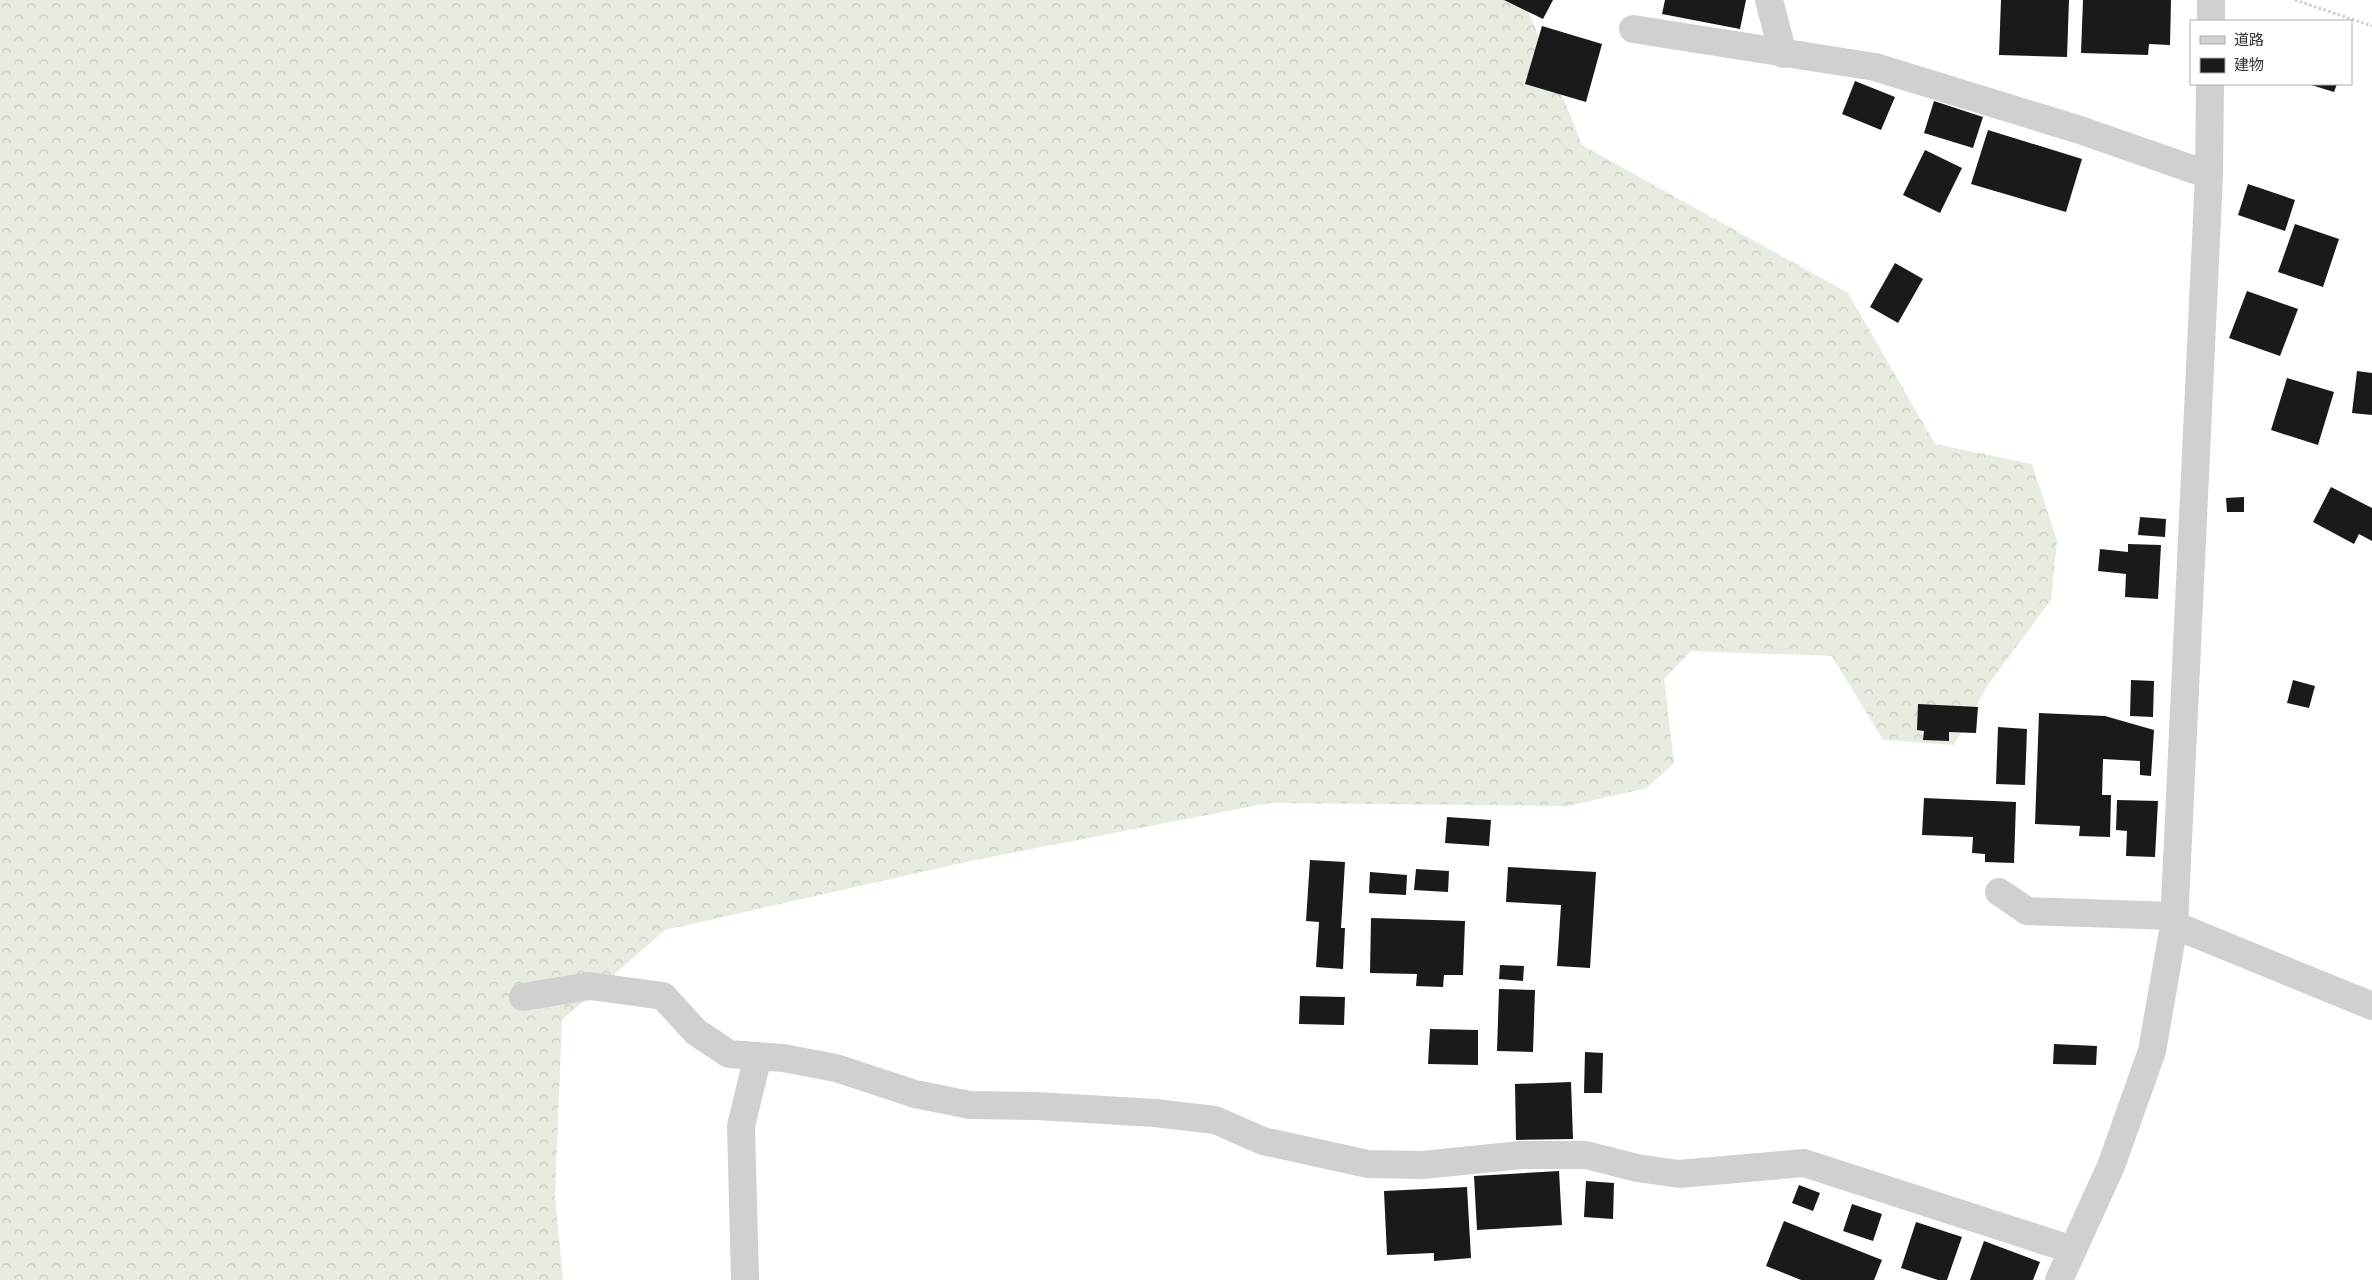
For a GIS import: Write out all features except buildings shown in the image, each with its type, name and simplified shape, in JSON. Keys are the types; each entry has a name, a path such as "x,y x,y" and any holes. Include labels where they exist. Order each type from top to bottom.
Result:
{"street":[{"path":"1769,0 1783,54"},
{"path":"2211,0 2211,20"},
{"path":"1633,29 1875,67 2080,130 2209,175"},
{"path":"2059,1280 2111,1166 2152,1051 2175,921 2209,175 2210,85"},
{"path":"1999,892 2027,911 2175,921 2372,1006"},
{"path":"523,997 590,986 662,996 696,1032 729,1054 783,1058 836,1068 915,1094 970,1105 1145,1112 1214,1120 1263,1141 1368,1164 1423,1165 1521,1155 1586,1154 1637,1168 1679,1174 1804,1163 2073,1250"},
{"path":"745,1280 741,1126 758,1056"}],"path":[{"path":"2295,0 2372,26"}],"green space":[{"path":"0,0 1524,0 1582,145 1848,293 1935,444 2032,464 2057,541 2051,600 1987,686 1954,745 1883,740 1832,656 1691,651 1664,679 1674,763 1647,788 1568,806 1269,803 975,860 665,930 562,1020 555,1196 563,1280 0,1280"}]}
